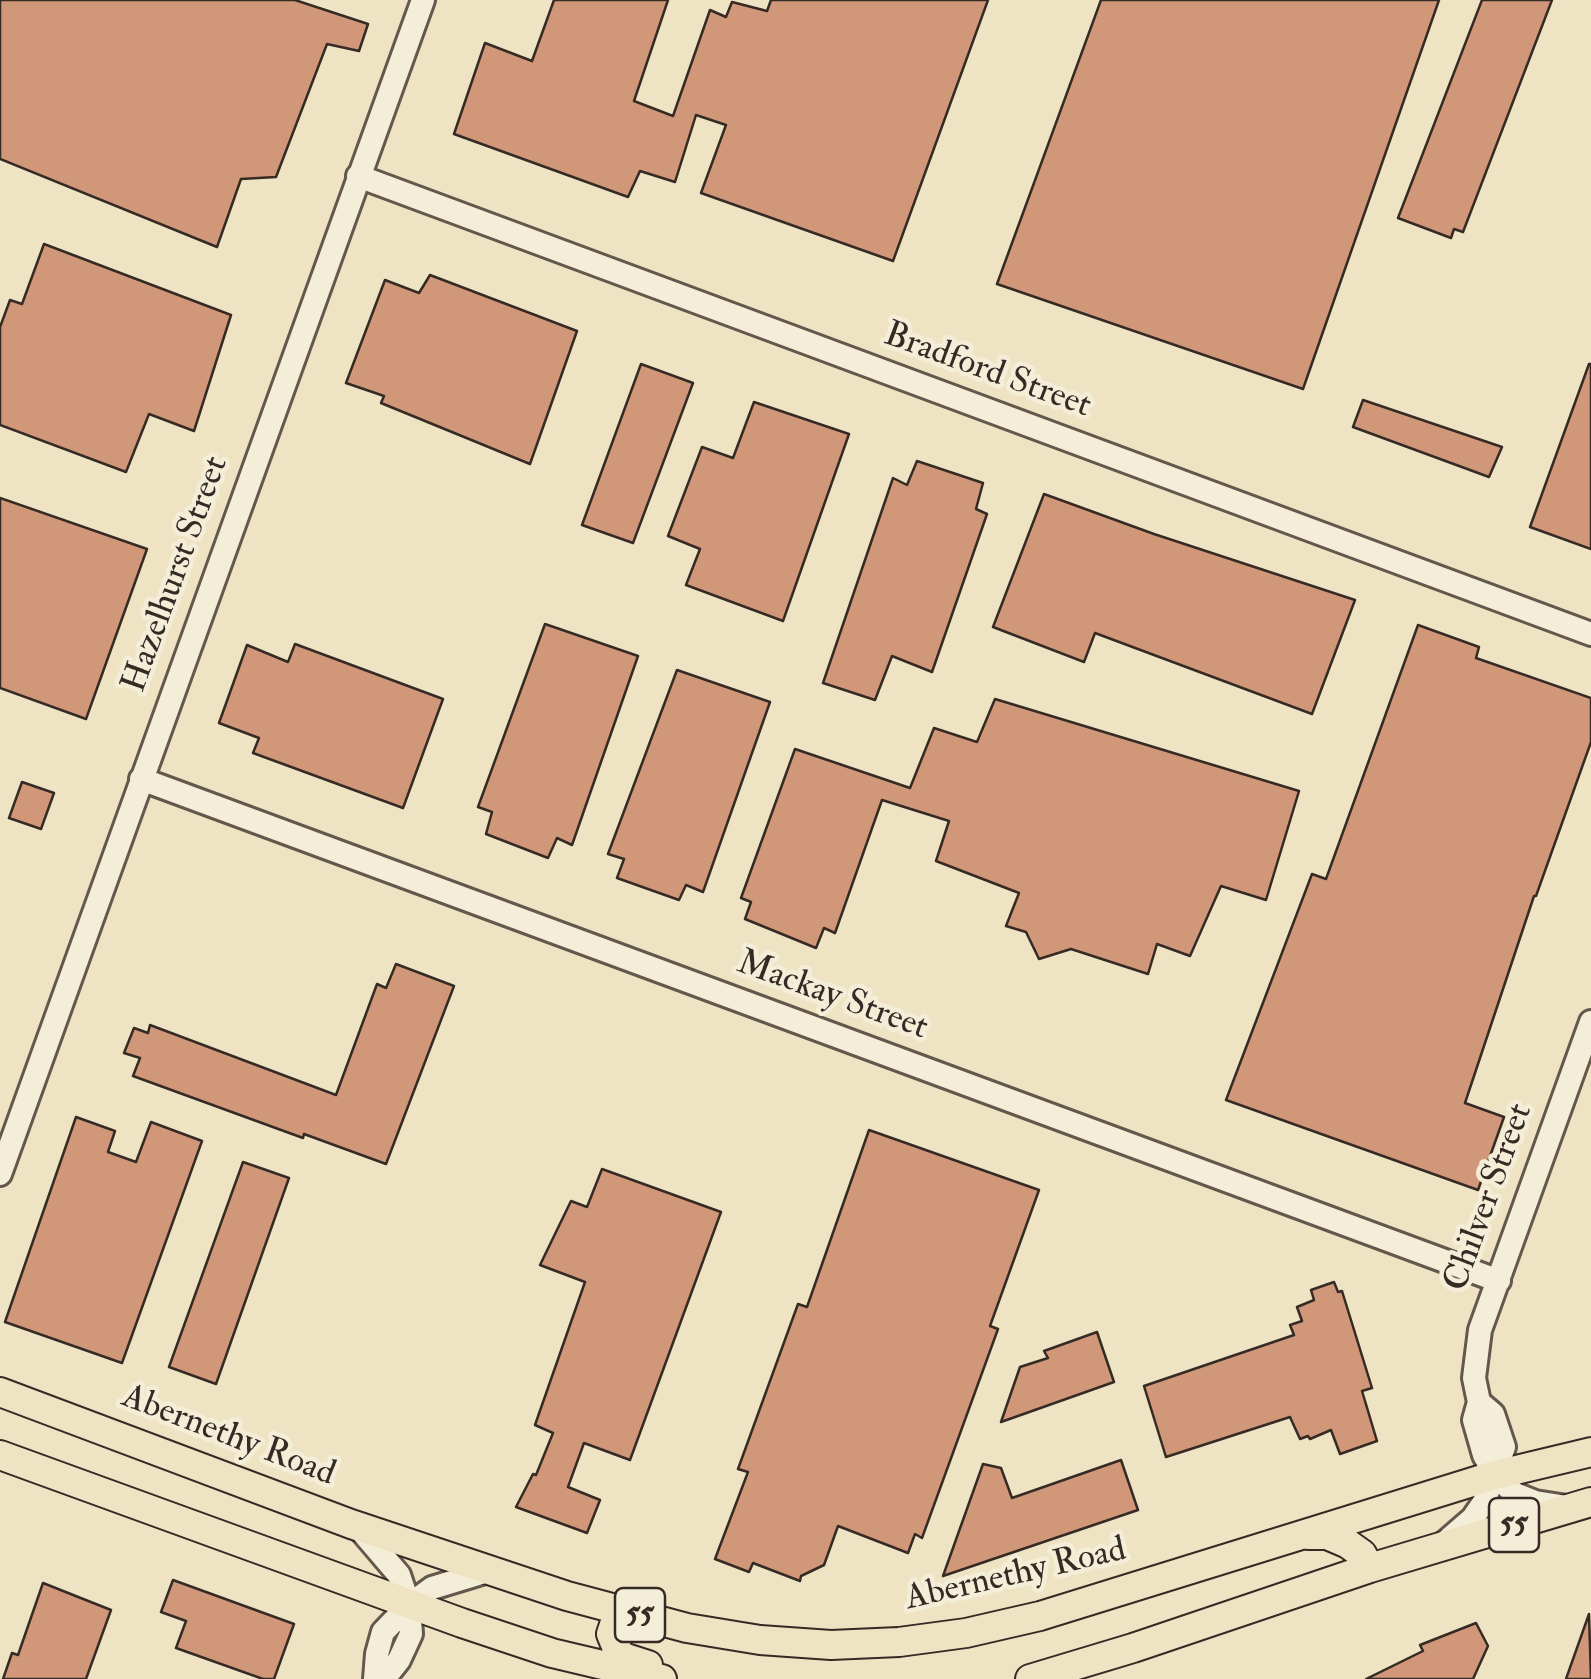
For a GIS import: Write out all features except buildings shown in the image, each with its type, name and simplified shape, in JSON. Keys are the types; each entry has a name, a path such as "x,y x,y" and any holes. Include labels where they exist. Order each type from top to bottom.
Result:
{"main road":[{"name":"Abernethy Road","path":"0,1392 358,1527 619,1610 687,1628 760,1640 831,1645 899,1642 966,1633 1040,1616 1495,1475 1591,1452"},
{"name":"55","path":"0,1455 409,1605 552,1653 662,1679"},
{"name":"55","path":"1030,1679 1370,1568 1581,1505"},
{"path":"1301,1534 1327,1535 1348,1544 1362,1554 1370,1568"},
{"path":"619,1610 612,1634 620,1656 650,1665 670,1679"}],"street":[{"name":"Hazelhurst Street","path":"0,1174 423,0"},
{"name":"Bradford Street","path":"358,176 1591,634"},
{"name":"Mackay Street","path":"141,779 1499,1281"},
{"name":"Chilver Street","path":"1438,1548 1484,1502 1504,1446 1492,1414 1479,1402 1474,1378 1475,1352 1591,1022"},
{"path":"1495,1475 1515,1494 1535,1502 1581,1505"},
{"path":"358,1527 399,1575 409,1605 411,1634 399,1660 384,1679"},
{"path":"375,1679 384,1632 409,1605 432,1588 490,1570"}]}
